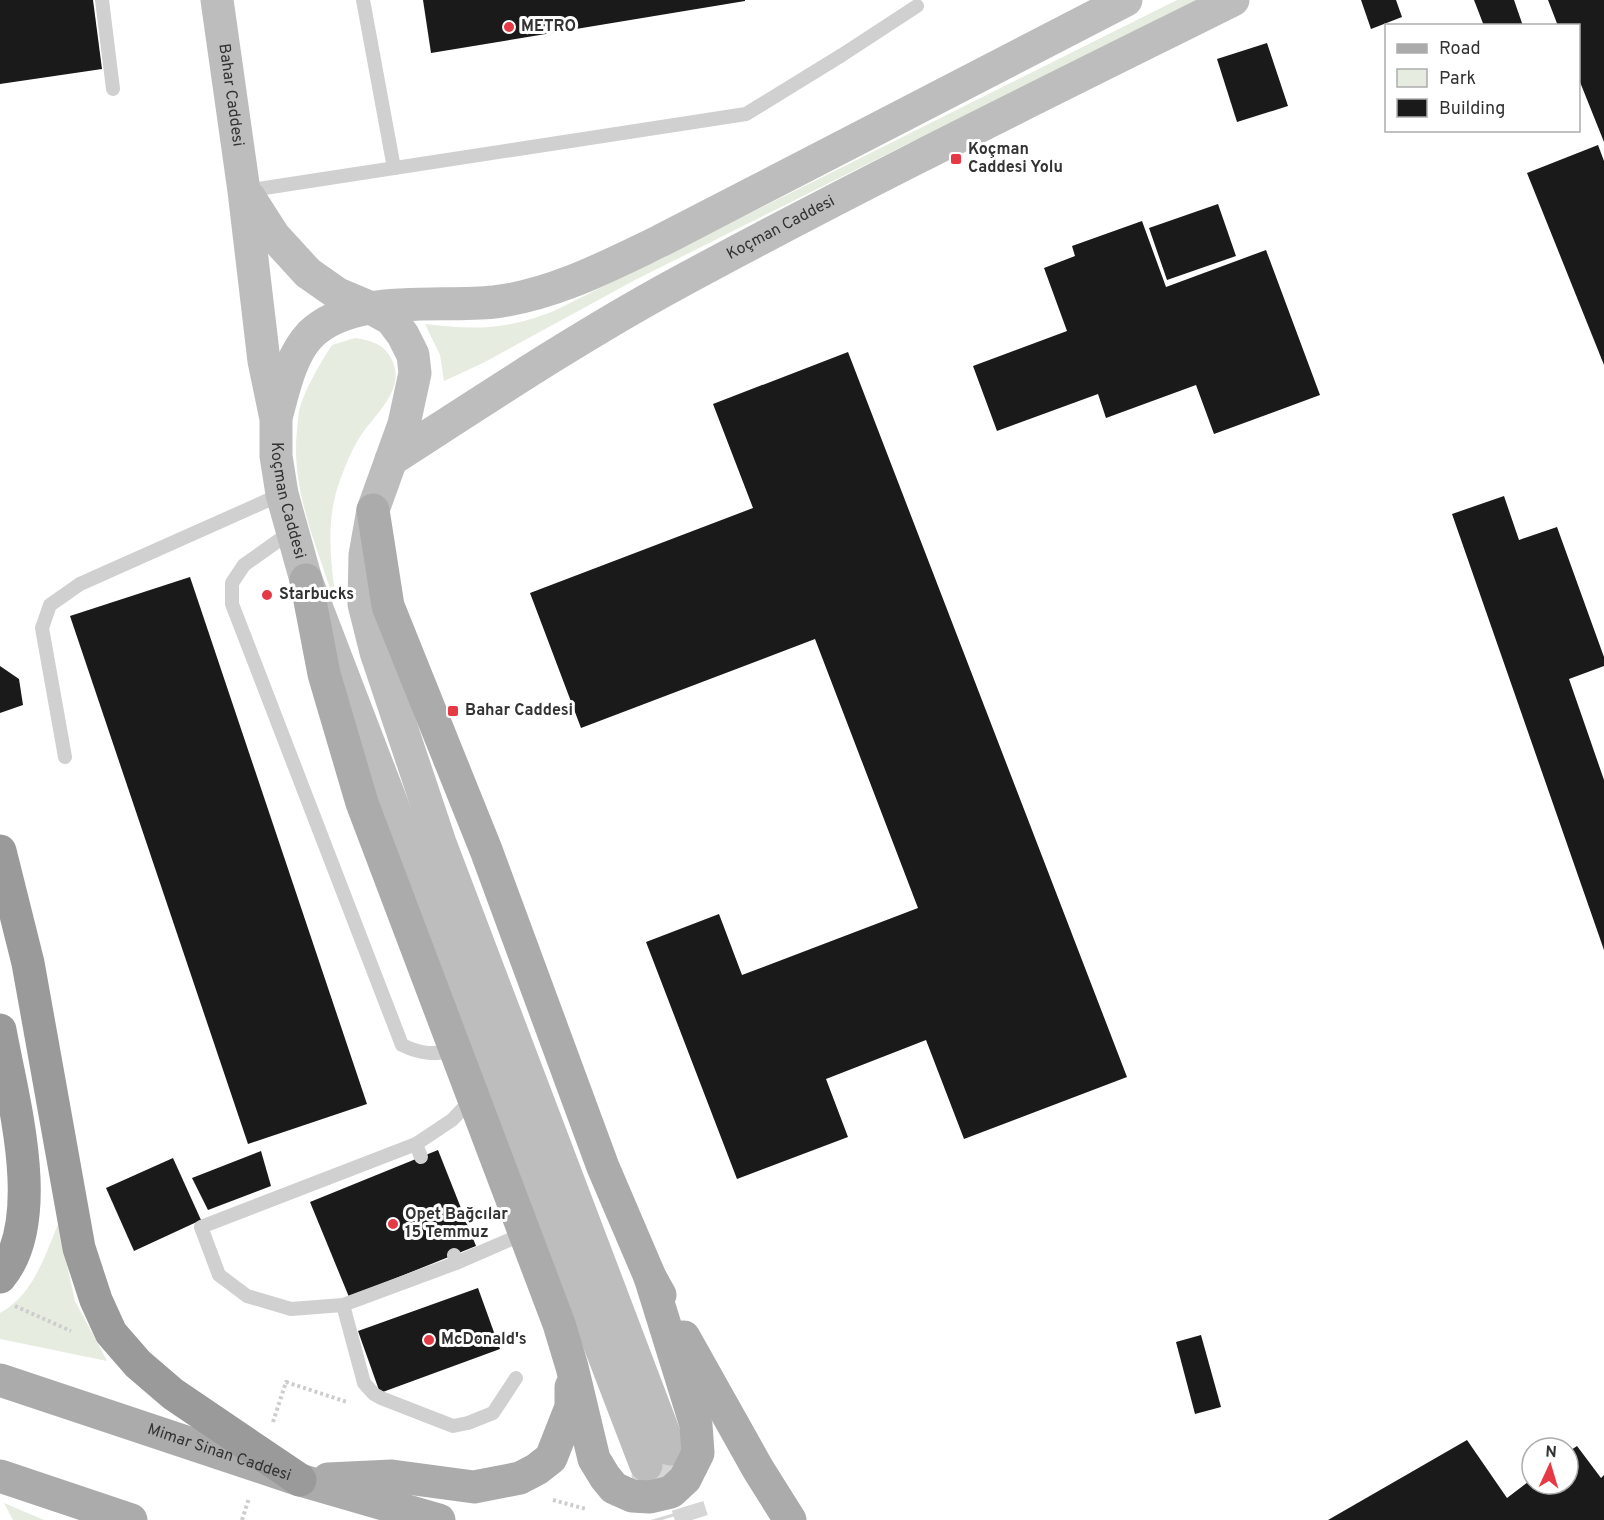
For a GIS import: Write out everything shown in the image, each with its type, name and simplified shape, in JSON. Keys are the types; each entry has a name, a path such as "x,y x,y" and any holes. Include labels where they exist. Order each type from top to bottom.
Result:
{"highway":[{"path":"0,851 28,963 79,1248 96,1300 111,1333 138,1364 173,1394 300,1480"},
{"path":"0,1030 19,1138 25,1209 20,1236 7,1268 5,1291"}],"main road":[{"name":"Bahar Caddesi","path":"217,0 244,191 264,360 276,419"},
{"path":"276,419 290,369 309,336 329,320 369,307 495,302 544,291 601,269 660,241 1126,0"},
{"name":"Koçman Caddesi","path":"391,460 551,357 673,286 888,173 1233,0"},
{"path":"244,191 274,236 308,273 338,294 391,319 403,335 413,355 415,373 404,424 373,510 388,606 486,850 603,1167 650,1277 696,1425 698,1453 685,1479 671,1492 650,1497 632,1496 614,1488 594,1459 559,1324 362,803 324,674 306,580"},
{"name":"Koçman Caddesi","path":"276,419 276,456 282,494 306,580 658,1457 440,843 375,652 364,604 364,555 373,510"},
{"path":"650,1277 758,1469 790,1520"},
{"path":"300,1480 392,1476 474,1487 520,1478 537,1470 552,1458 570,1407 572,1367"},
{"name":"Mimar Sinan Caddesi","path":"0,1380 300,1480 439,1520"},
{"path":"0,1476 131,1520"}],"lane":[{"path":"102,0 113,89"},
{"path":"363,0 394,168"},
{"path":"244,191 746,114 917,6"},
{"path":"65,757 42,628 50,605 80,584 282,494"},
{"path":"292,531 244,566 232,583 231,604 402,1045 416,1052 430,1055 456,1051"},
{"path":"473,1098 452,1120 416,1144 201,1227 219,1275 247,1296 291,1308 343,1305 525,1233"},
{"path":"416,1144 421,1158"},
{"path":"343,1305 364,1383 381,1398 453,1426 493,1413 516,1378"}],"path":[{"path":"5,1291 80,1335"},
{"path":"286,1382 356,1405"},
{"path":"550,1500 594,1511"}],"green space":[{"path":"1177,0 1196,0 635,280 483,363 444,381 440,355 425,324 490,327 521,322 554,311"},
{"path":"355,338 381,346 389,354 395,371 395,382 386,403 355,445 338,486 332,511 331,549 334,587 330,588 300,491 296,450 298,418 306,391 332,345"},
{"path":"58,1224 75,1301 107,1361 0,1339 0,1313 21,1297 29,1286"},
{"path":"4,1503 44,1520 13,1520"}],"building":[{"path":"0,0 93,0 102,69 0,84"},
{"name":"METRO","path":"423,0 745,0 745,1 431,53"},
{"path":"1361,0 1396,0 1402,17 1371,29"},
{"path":"1474,0 1514,0 1522,24 1483,24"},
{"path":"1548,0 1604,0 1604,142 1580,82 1580,24 1557,24"},
{"path":"1267,43 1288,106 1237,122 1217,59"},
{"path":"1598,145 1604,161 1604,365 1527,173"},
{"path":"1218,204 1236,256 1167,280 1149,228"},
{"path":"1142,221 1166,287 1266,250 1320,395 1214,434 1196,385 1106,418 1098,394 997,431 973,366 1067,331 1044,268 1075,256 1072,246"},
{"path":"848,352 1127,1077 964,1139 926,1040 826,1079 848,1137 737,1179 646,942 719,914 742,975 918,908 815,639 581,728 530,593 753,508 713,404"},
{"path":"1504,496 1519,540 1557,527 1604,657 1604,666 1569,679 1604,780 1604,950 1452,514"},
{"path":"190,577 367,1104 248,1144 70,616"},
{"path":"0,666 19,679 23,705 0,713"},
{"path":"438,1150 476,1246 349,1297 310,1202"},
{"path":"261,1151 271,1186 208,1210 192,1178"},
{"path":"173,1158 201,1220 134,1251 106,1188"},
{"name":"McDonald's","path":"478,1288 500,1349 380,1393 358,1331"},
{"path":"1201,1335 1221,1407 1195,1414 1176,1342"},
{"path":"1467,1440 1507,1498 1520,1488 1520,1496 1580,1496 1580,1450 1601,1478 1604,1475 1604,1520 1328,1520"}],"tunnel":[{"path":"673,1459 692,1520"},
{"path":"647,1470 662,1520"}],"place":[{"name":"METRO","path":"509,27"},
{"name":"Koçman Caddesi Yolu","path":"956,159"},
{"name":"Starbucks","path":"267,595"},
{"name":"Bahar Caddesi","path":"453,711"},
{"name":"Opet Bağcılar 15 Temmuz","path":"393,1224"},
{"name":"McDonald's","path":"429,1340"}]}
